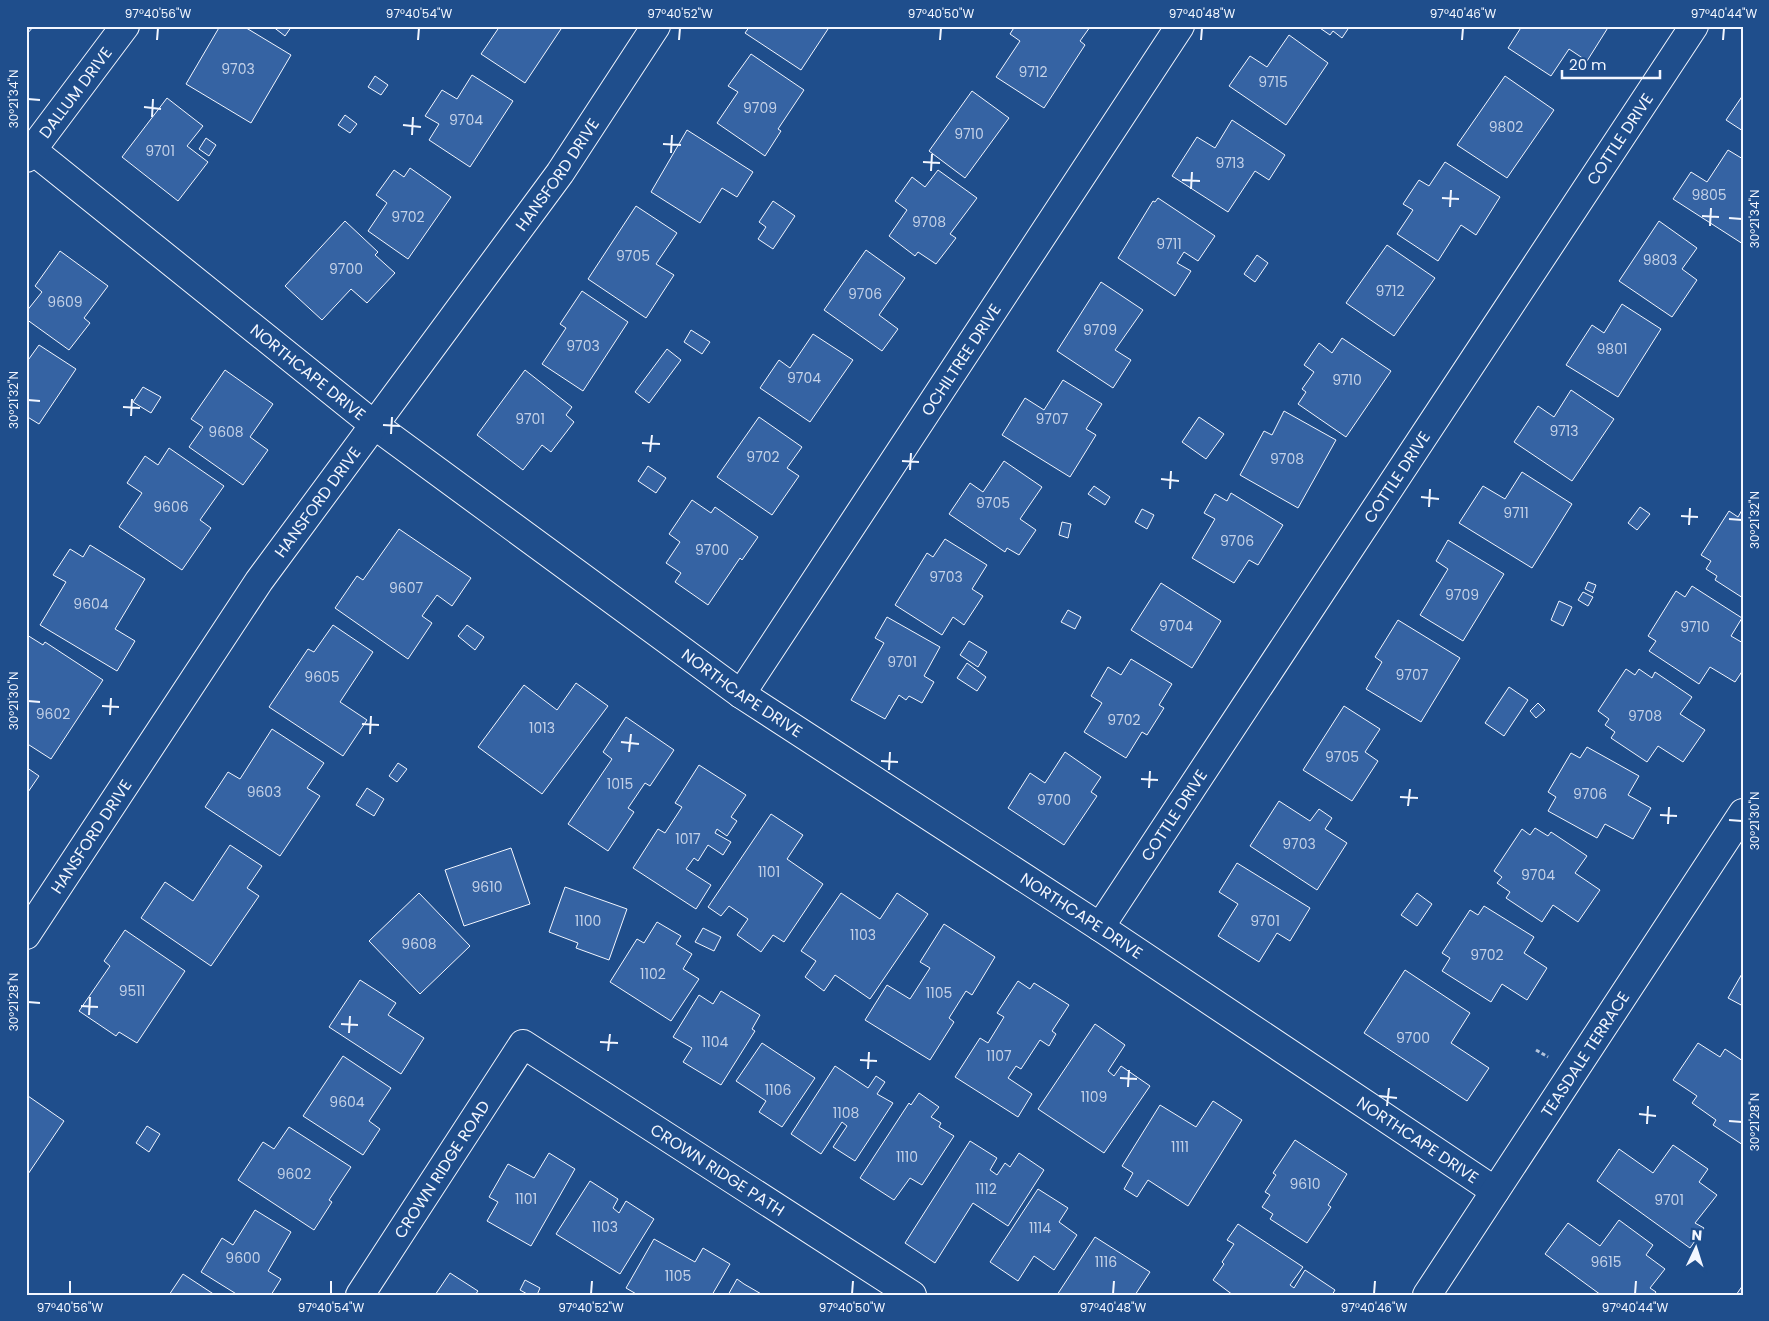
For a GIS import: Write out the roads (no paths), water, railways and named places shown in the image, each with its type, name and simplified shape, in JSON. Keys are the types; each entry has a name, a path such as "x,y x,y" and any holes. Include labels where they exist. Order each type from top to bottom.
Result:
{"street":[{"name":"DALLUM DRIVE","path":"28,151 125,26"},
{"name":"HANSFORD DRIVE","path":"26,936 259,581 560,173 656,26"},
{"name":"OCHILTREE DRIVE","path":"742,694 1180,26"},
{"name":"COTTLE DRIVE","path":"1100,927 1694,26"},
{"name":"NORTHCAPE DRIVE","path":"28,151 373,424 742,694 1100,927 1495,1192"},
{"name":"TEASDALE TERRACE","path":"1427,1295 1743,813"},
{"name":"CROWN RIDGE ROAD","path":"360,1295 524,1044"},
{"name":"CROWN RIDGE PATH","path":"524,1044 912,1295"}]}
